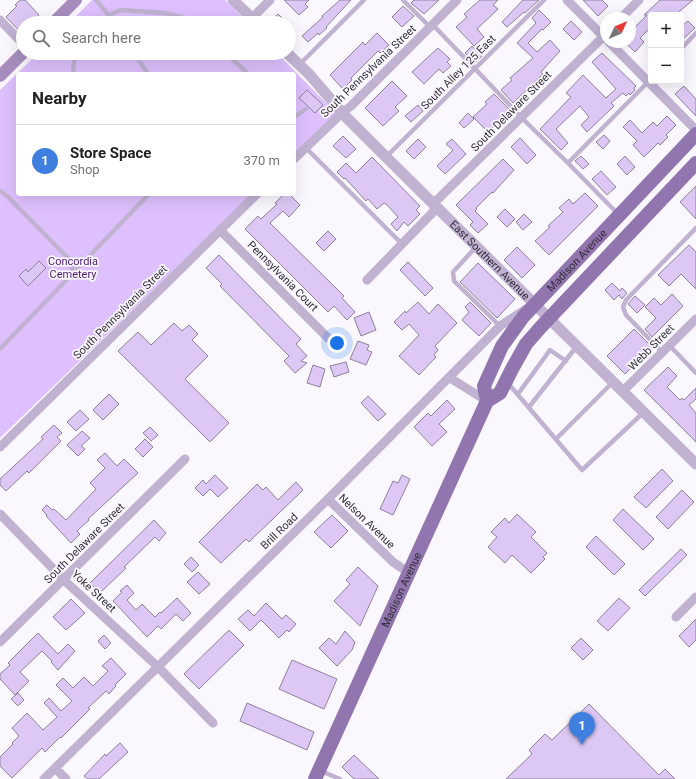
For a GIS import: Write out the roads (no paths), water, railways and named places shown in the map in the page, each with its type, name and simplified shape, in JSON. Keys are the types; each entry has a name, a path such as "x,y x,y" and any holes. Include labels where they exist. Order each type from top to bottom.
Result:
{"main road":[{"path":"60,16 76,0"},
{"path":"0,76 16,60"},
{"name":"Madison Avenue","path":"317,774 487,401 484,386 495,360 511,332 534,304 696,134"},
{"name":"Madison Avenue","path":"487,401 500,394 526,344 696,163"}],"street":[{"path":"233,0 249,16"},
{"path":"258,16 270,0"},
{"name":"South Pennsylvania Street","path":"296,156 351,106 457,0"},
{"path":"567,0 600,32"},
{"path":"627,12 639,0"},
{"path":"0,20 16,37"},
{"name":"South Delaware Street","path":"367,280 402,244 435,206 522,117 600,44"},
{"path":"616,48 648,78"},
{"name":"East Southern Avenue","path":"295,60 386,157 696,464"},
{"path":"654,84 696,130"},
{"name":"South Pennsylvania Street","path":"0,447 255,196"},
{"name":"Pennsylvania Court","path":"220,230 329,339"},
{"name":"Brill Road","path":"44,779 450,378 500,326 534,304"},
{"name":"Webb Street","path":"623,391 696,319"},
{"path":"450,378 487,401"},
{"name":"South Delaware Street","path":"0,642 185,459"},
{"name":"Nelson Avenue","path":"328,499 393,562 409,574"},
{"name":"Yoke Street","path":"0,514 64,580 157,666 213,723"},
{"path":"676,617 696,597"},
{"path":"55,768 66,779"}],"lane":[{"path":"96,0 110,15 121,10 165,13 176,16"},
{"path":"299,64 364,0"},
{"path":"403,0 475,68 619,215"},
{"name":"South Alley 125 East","path":"386,157 544,0"},
{"path":"682,48 696,33"},
{"path":"73,72 75,60"},
{"path":"139,60 147,72"},
{"path":"233,60 246,72"},
{"path":"568,163 648,82"},
{"path":"296,116 306,109"},
{"path":"306,147 402,244"},
{"path":"0,191 8,197 72,262 71,275"},
{"path":"0,349 147,196"},
{"path":"662,352 626,315 623,307 626,300 696,228"},
{"path":"476,247 453,272 454,281 500,326"},
{"path":"72,262 85,260"},
{"path":"669,345 696,373"},
{"path":"529,407 577,346"},
{"path":"518,394 550,350 566,361"},
{"path":"506,381 582,470 644,412"},
{"path":"556,439 613,382"},
{"path":"317,774 340,779"}],"place":[{"name":"Store Space","path":"582,745"}],"park label":[{"name":"Concordia Cemetery","path":"73,267"}]}
